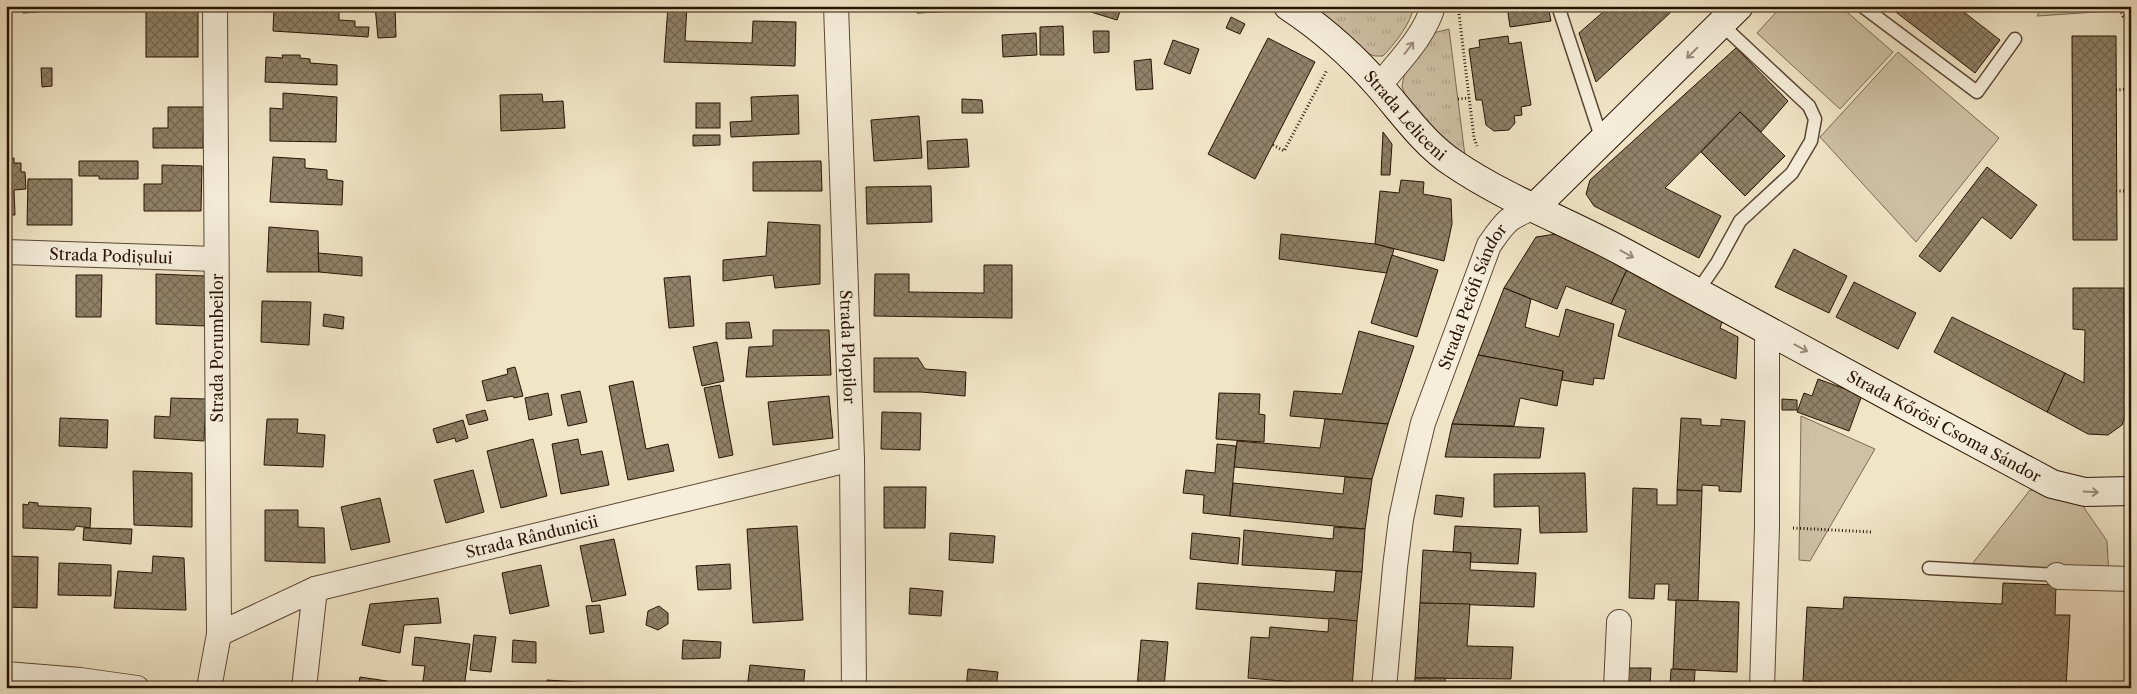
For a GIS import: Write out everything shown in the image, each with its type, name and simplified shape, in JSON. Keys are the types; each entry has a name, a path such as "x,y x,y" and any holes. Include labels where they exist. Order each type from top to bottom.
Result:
{"street":[{"name":"Strada Porumbeilor","path":"208,688 219,634 215,6"},
{"name":"Strada Plopilor","path":"836,6 852,459 854,688"},
{"name":"Strada Leliceni","path":"1288,6 1340,45 1450,162 1490,187 1535,207"},
{"path":"1380,86 1422,31 1433,6"},
{"name":"Strada Petőfi Sándor","path":"1384,688 1401,519 1423,423 1489,245 1502,226 1512,216 1535,207 1730,15"},
{"name":"Strada Kőrösi Csoma Sándor","path":"1535,207 1584,230 2052,484 2086,492 2131,491"},
{"name":"Strada Podișului","path":"6,252 216,259"},
{"path":"1762,688 1767,527 1767,329"},
{"name":"Strada Rândunicii","path":"219,634 315,589 852,459"},
{"path":"2056,574 2059,577 2131,580"},
{"path":"304,688 315,589"},
{"path":"1616,688 1619,622"},
{"path":"6,674 79,684 136,688"}],"lane":[{"path":"1558,6 1602,140"},
{"path":"1862,6 1977,92 2015,39"},
{"path":"1697,292 1717,263 1740,221 1792,173 1811,142 1814,128 1815,119 1809,106 1730,15"},
{"path":"1929,568 2056,574"}],"path":[{"path":"1459,6 1474,138 1490,187"},
{"path":"2119,6 2123,16 2131,21"},
{"path":"1272,145 1284,151 1340,45"},
{"path":"2116,90 2131,89"},
{"path":"1458,100 1469,98"},
{"path":"2116,191 2131,191"},
{"path":"1767,527 1872,532"}],"green space":[{"path":"1314,6 1414,6 1406,26 1397,39 1383,56 1375,56 1369,54"},
{"path":"1782,6 1840,6 1893,52 1840,109 1757,33"},
{"path":"2042,6 2125,6 2125,10 2037,16"},
{"path":"1449,29 1465,156 1453,150 1405,96 1402,86 1404,76 1429,34"},
{"path":"1898,52 1999,138 1916,242 1820,137"},
{"path":"1801,416 1875,449 1810,561 1799,560"},
{"path":"2030,490 2078,499 2107,541 2109,577 1969,568"}],"building":[{"path":"23,6 38,6 38,12 23,13"},
{"path":"146,6 198,6 198,57 146,57"},
{"path":"274,6 322,6 322,10 339,11 339,20 355,21 355,27 369,27 368,37 273,31"},
{"path":"375,6 395,6 396,37 378,38"},
{"path":"668,6 687,6 685,41 752,43 753,21 796,22 795,66 664,62"},
{"path":"917,6 960,6 960,11 917,13"},
{"path":"1093,6 1122,6 1117,20 1091,12"},
{"path":"1507,6 1548,6 1551,21 1510,27"},
{"path":"1610,6 1667,6 1671,12 1596,82 1579,33"},
{"path":"1888,6 1956,6 2000,40 1975,73"},
{"path":"1231,17 1245,24 1240,34 1226,28"},
{"path":"1063,26 1064,55 1040,55 1040,27"},
{"path":"1093,31 1109,31 1109,52 1094,53"},
{"path":"1036,33 1037,55 1003,57 1002,35"},
{"path":"1508,36 1509,44 1521,42 1531,105 1521,107 1522,115 1514,116 1515,123 1509,130 1494,131 1486,125 1482,100 1476,100 1469,49 1480,47 1479,40"},
{"path":"2072,36 2116,36 2117,240 2073,240"},
{"path":"1268,38 1315,62 1255,179 1208,154"},
{"path":"1173,40 1199,49 1190,74 1164,64"},
{"path":"1736,48 1788,101 1761,132 1740,112 1665,188 1721,216 1699,258 1594,206 1586,194 1590,180"},
{"path":"282,55 300,55 300,58 310,59 310,63 337,65 337,85 265,82 266,57 283,58"},
{"path":"1151,59 1153,89 1136,90 1134,61"},
{"path":"41,68 52,68 52,86 42,87"},
{"path":"283,93 337,97 336,142 270,141 270,108 283,109"},
{"path":"542,94 543,102 563,101 565,128 501,131 500,95"},
{"path":"798,95 799,134 731,137 730,122 752,121 751,97"},
{"path":"962,99 982,100 983,113 962,113"},
{"path":"696,103 720,103 720,128 696,128"},
{"path":"168,107 204,107 203,148 153,148 153,128 168,128"},
{"path":"1740,112 1785,156 1745,196 1701,152"},
{"path":"919,116 922,158 874,161 871,120"},
{"path":"1383,132 1392,144 1390,175 1381,175"},
{"path":"693,135 720,135 720,145 693,146"},
{"path":"967,139 969,167 928,169 927,141"},
{"path":"6,148 10,148 10,158 14,158 14,163 21,163 21,172 25,172 26,189 14,190 15,215 6,215"},
{"path":"273,157 305,159 305,168 327,170 327,179 343,181 342,205 270,202"},
{"path":"79,161 138,161 138,179 99,179 99,176 79,176"},
{"path":"821,161 822,191 753,191 753,162"},
{"path":"162,165 202,166 201,211 144,211 144,184 162,184"},
{"path":"1987,167 2037,205 2011,239 1982,217 1940,272 1919,256"},
{"path":"28,179 72,179 72,225 27,225"},
{"path":"1401,180 1424,182 1423,194 1451,199 1452,224 1444,261 1375,244 1380,191 1399,193"},
{"path":"931,186 932,222 867,224 866,187"},
{"path":"768,222 820,225 820,284 775,288 773,275 723,281 723,260 766,256"},
{"path":"269,227 318,231 319,272 267,272"},
{"path":"1569,232 1630,263 1611,304 1566,286 1557,309 1504,288 1536,237"},
{"path":"1281,234 1375,244 1394,249 1387,273 1279,259"},
{"path":"1794,249 1847,276 1829,313 1775,287"},
{"path":"318,253 362,257 362,276 319,272"},
{"path":"1392,255 1438,270 1417,337 1371,323"},
{"path":"1630,263 1726,310 1720,328 1738,337 1736,379 1618,336 1626,310 1611,304"},
{"path":"984,265 1012,265 1012,318 874,316 875,274 909,274 909,292 984,293"},
{"path":"156,274 206,276 206,326 156,324"},
{"path":"76,275 102,275 101,317 76,317"},
{"path":"690,276 694,326 669,328 664,278"},
{"path":"1854,282 1916,313 1898,349 1836,317"},
{"path":"1504,288 1531,299 1525,327 1559,337 1566,309 1614,324 1604,379 1594,378 1593,385 1562,380 1563,371 1478,355"},
{"path":"2073,288 2124,288 2125,416 2122,425 2108,435 2088,434 2047,412 2065,373 2084,383 2085,330 2073,329"},
{"path":"262,301 311,302 309,345 261,342"},
{"path":"324,314 344,317 343,329 323,326"},
{"path":"1952,317 2065,373 2047,412 1934,352"},
{"path":"749,322 752,338 726,339 726,323"},
{"path":"773,330 829,330 831,375 746,377 749,347 773,346"},
{"path":"1359,331 1414,346 1388,424 1290,416 1294,391 1342,394"},
{"path":"717,342 724,381 702,386 693,347"},
{"path":"1478,355 1563,371 1557,406 1520,398 1514,426 1452,424"},
{"path":"874,358 918,358 925,369 966,372 965,396 921,392 874,392"},
{"path":"515,367 523,396 487,401 482,381 508,374 507,369"},
{"path":"1818,379 1862,395 1849,431 1797,412 1804,393 1812,396"},
{"path":"633,381 646,449 668,444 674,471 628,480 609,386"},
{"path":"720,385 733,455 719,458 704,388"},
{"path":"580,391 587,422 568,426 561,395"},
{"path":"548,393 552,415 529,420 525,398"},
{"path":"1219,393 1260,394 1259,414 1265,415 1264,442 1216,439"},
{"path":"829,396 833,438 773,445 768,402"},
{"path":"171,398 206,399 204,441 154,438 155,416 170,417"},
{"path":"1782,399 1797,400 1797,410 1782,410"},
{"path":"485,410 488,420 469,425 466,415"},
{"path":"882,412 921,413 920,450 881,449"},
{"path":"60,418 108,420 107,448 59,446"},
{"path":"1681,418 1701,419 1701,425 1721,426 1721,419 1745,421 1741,492 1719,491 1719,486 1702,485 1702,491 1677,490"},
{"path":"267,419 298,419 297,433 325,435 323,467 264,465"},
{"path":"1325,419 1388,424 1372,479 1234,467 1237,441 1320,448"},
{"path":"463,420 468,438 456,442 455,438 437,443 433,429"},
{"path":"1452,424 1544,428 1540,458 1445,457"},
{"path":"533,439 547,496 501,508 487,451"},
{"path":"578,439 581,455 602,451 609,485 561,494 552,444"},
{"path":"1217,444 1236,446 1230,516 1203,513 1204,495 1183,493 1186,470 1215,473"},
{"path":"473,470 484,512 446,523 434,480"},
{"path":"133,471 192,473 192,527 134,525"},
{"path":"1585,473 1587,532 1540,533 1539,506 1494,507 1494,474"},
{"path":"1345,477 1372,479 1365,529 1230,516 1233,483 1343,494"},
{"path":"884,487 926,487 925,528 884,528"},
{"path":"1633,488 1657,489 1657,505 1677,505 1677,490 1702,491 1698,601 1668,600 1669,584 1655,584 1654,599 1629,598"},
{"path":"1436,495 1464,498 1462,517 1434,514"},
{"path":"380,498 390,542 351,550 341,507"},
{"path":"29,502 38,503 38,506 91,508 90,528 76,526 74,530 23,528 23,504 28,505"},
{"path":"265,510 298,510 298,527 324,528 325,563 265,561"},
{"path":"797,526 803,620 753,623 747,529"},
{"path":"1455,526 1521,529 1518,564 1470,562 1471,553 1453,552"},
{"path":"1334,527 1365,529 1362,572 1242,565 1244,530 1333,539"},
{"path":"84,528 132,529 131,544 83,540"},
{"path":"950,533 995,536 993,563 949,560"},
{"path":"1192,533 1240,538 1238,564 1190,559"},
{"path":"614,539 626,595 592,602 580,546"},
{"path":"1423,550 1471,553 1470,570 1536,573 1534,607 1420,603"},
{"path":"6,556 38,557 37,608 6,607"},
{"path":"153,556 184,558 186,610 114,608 118,571 152,573"},
{"path":"59,563 111,565 111,596 58,595"},
{"path":"730,564 731,589 698,590 696,566"},
{"path":"541,565 549,606 510,614 502,573"},
{"path":"1336,571 1362,572 1357,621 1196,609 1198,583 1334,592"},
{"path":"2003,583 2056,585 2055,615 2070,615 2066,688 1836,688 1837,683 1803,681 1807,607 1843,609 1844,597 2002,604"},
{"path":"910,588 943,591 941,616 909,614"},
{"path":"438,598 441,623 404,625 400,653 362,645 370,604"},
{"path":"1676,600 1739,602 1737,672 1673,669"},
{"path":"1420,603 1470,604 1467,646 1513,647 1511,679 1415,678"},
{"path":"600,605 604,632 590,634 586,606"},
{"path":"659,606 668,613 668,624 658,630 646,625 648,611"},
{"path":"1329,618 1357,621 1352,688 1304,688 1305,683 1248,678 1251,637 1269,638 1270,627 1328,632"},
{"path":"474,635 496,637 491,672 470,670"},
{"path":"415,637 470,644 464,688 422,688 425,666 412,665"},
{"path":"513,640 536,642 536,663 512,662"},
{"path":"683,640 721,642 720,658 682,659"},
{"path":"1141,640 1168,642 1164,688 1137,688"},
{"path":"750,665 805,670 803,688 747,688"},
{"path":"1626,668 1651,668 1650,684 1670,685 1671,669 1695,670 1694,688 1626,688"},
{"path":"968,669 998,672 996,688 966,688"},
{"path":"360,677 387,681 386,688 358,688"},
{"path":"1415,678 1445,678 1445,688 1414,688"},
{"path":"547,680 593,683 593,688 547,688"},
{"path":"894,683 939,686 939,688 894,688"}]}
